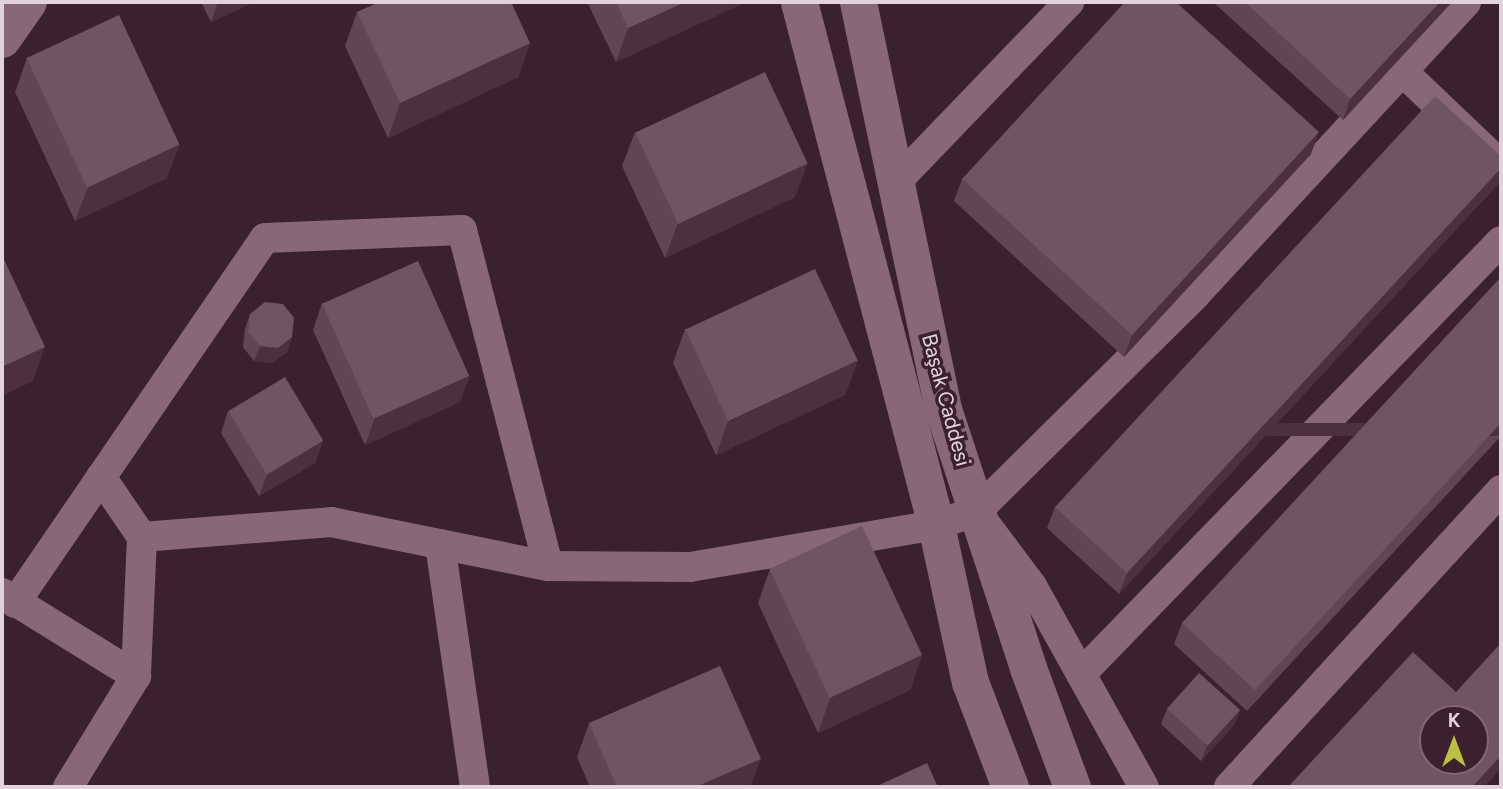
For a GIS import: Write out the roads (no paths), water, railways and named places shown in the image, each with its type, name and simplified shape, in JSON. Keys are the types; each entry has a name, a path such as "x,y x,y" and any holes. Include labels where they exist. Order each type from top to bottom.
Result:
{"main road":[{"path":"2,39 28,2"}],"street":[{"name":"Başak Caddesi","path":"799,2 936,525 970,682 1010,787"},
{"name":"Başak Caddesi","path":"858,2 944,412 1028,668 1072,787"},
{"path":"896,182 1069,2"},
{"path":"142,537 331,522 548,566 691,568 936,525 977,511 1195,295 1319,141 1402,71 1466,2"},
{"path":"1402,71 1501,165"},
{"path":"136,676 8,598 101,477 265,238 463,230 548,566"},
{"path":"1081,674 1501,241"},
{"path":"78,784 136,676 142,537 101,477"},
{"path":"1229,787 1501,490"},
{"path":"977,511 1032,586 1144,787"},
{"path":"440,544 475,787"}]}
